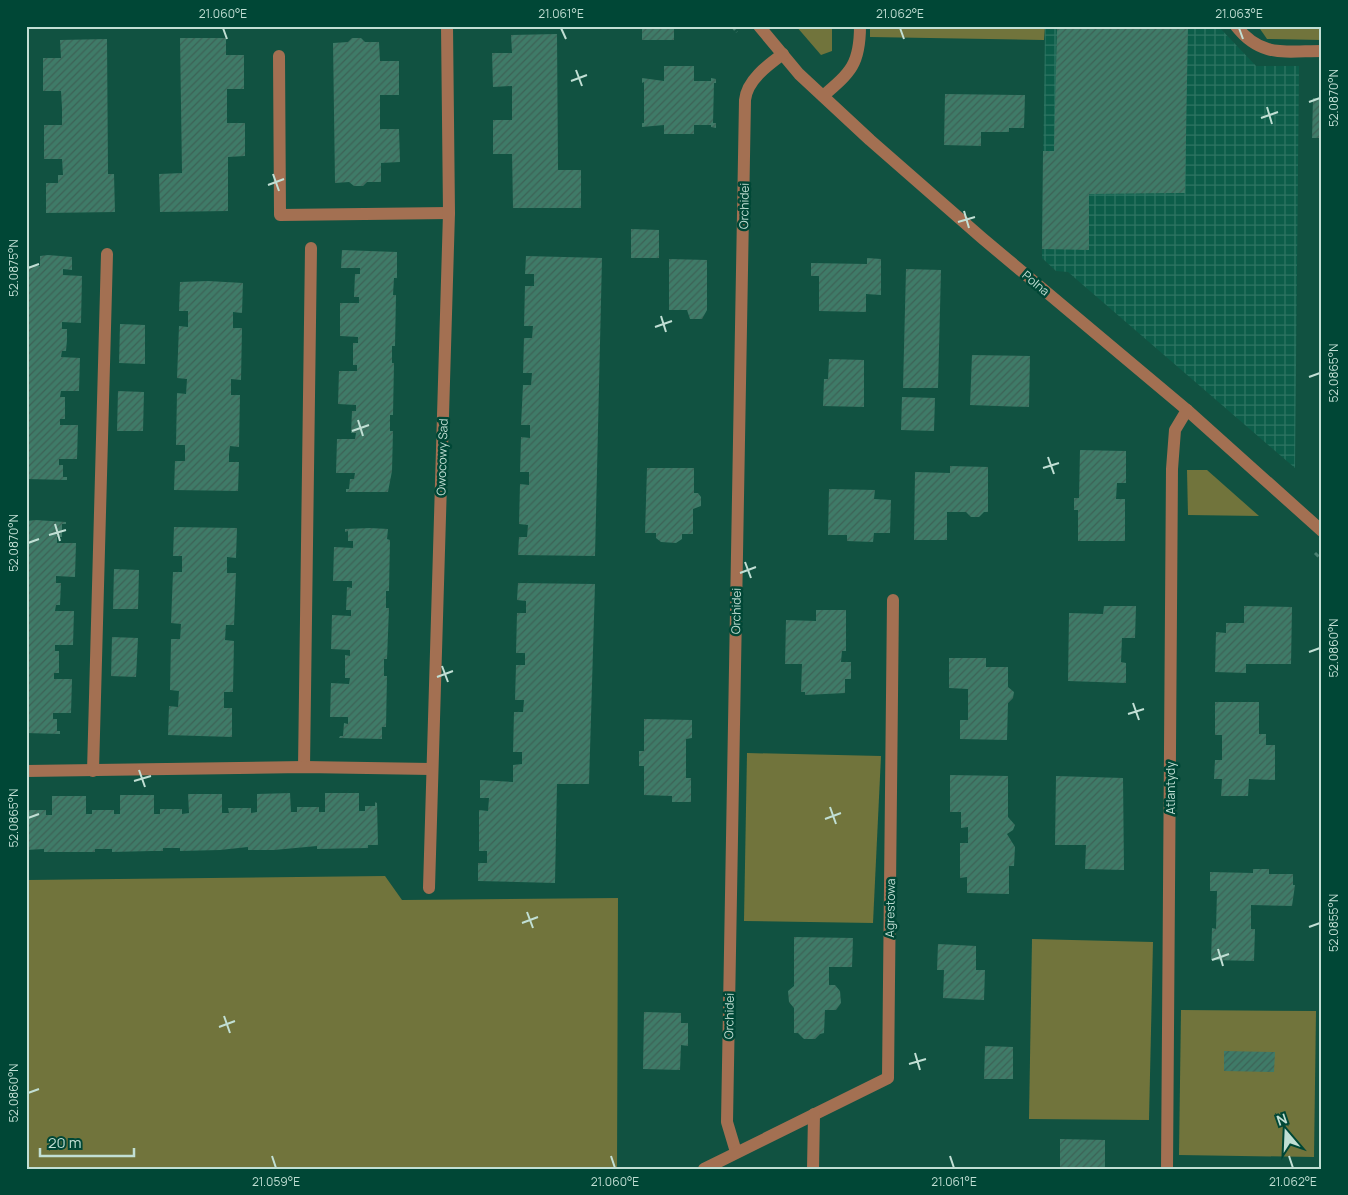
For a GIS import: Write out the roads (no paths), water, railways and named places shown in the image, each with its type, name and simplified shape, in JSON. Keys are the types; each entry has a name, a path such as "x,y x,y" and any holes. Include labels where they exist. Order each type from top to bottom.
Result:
{"street":[{"name":"Owocowy Sad","path":"429,888 449,213 447,26"},
{"name":"Polna","path":"759,26 799,74 870,140 982,238 1187,410 1322,531"},
{"path":"824,96 854,66 860,44 860,26"},
{"path":"1236,26 1258,47 1279,51 1322,51"},
{"name":"Orchidei","path":"736,1152 727,1122 745,100 753,82 766,67 783,54"},
{"path":"279,56 280,215 449,213"},
{"path":"304,767 311,248"},
{"path":"93,771 107,254"},
{"name":"Atlantydy","path":"1167,1169 1172,468 1175,430 1187,410"},
{"name":"Agrestowa","path":"814,1114 888,1078 893,600"},
{"path":"26,771 304,767 432,769"},
{"path":"704,1169 814,1114 813,1169"}]}
